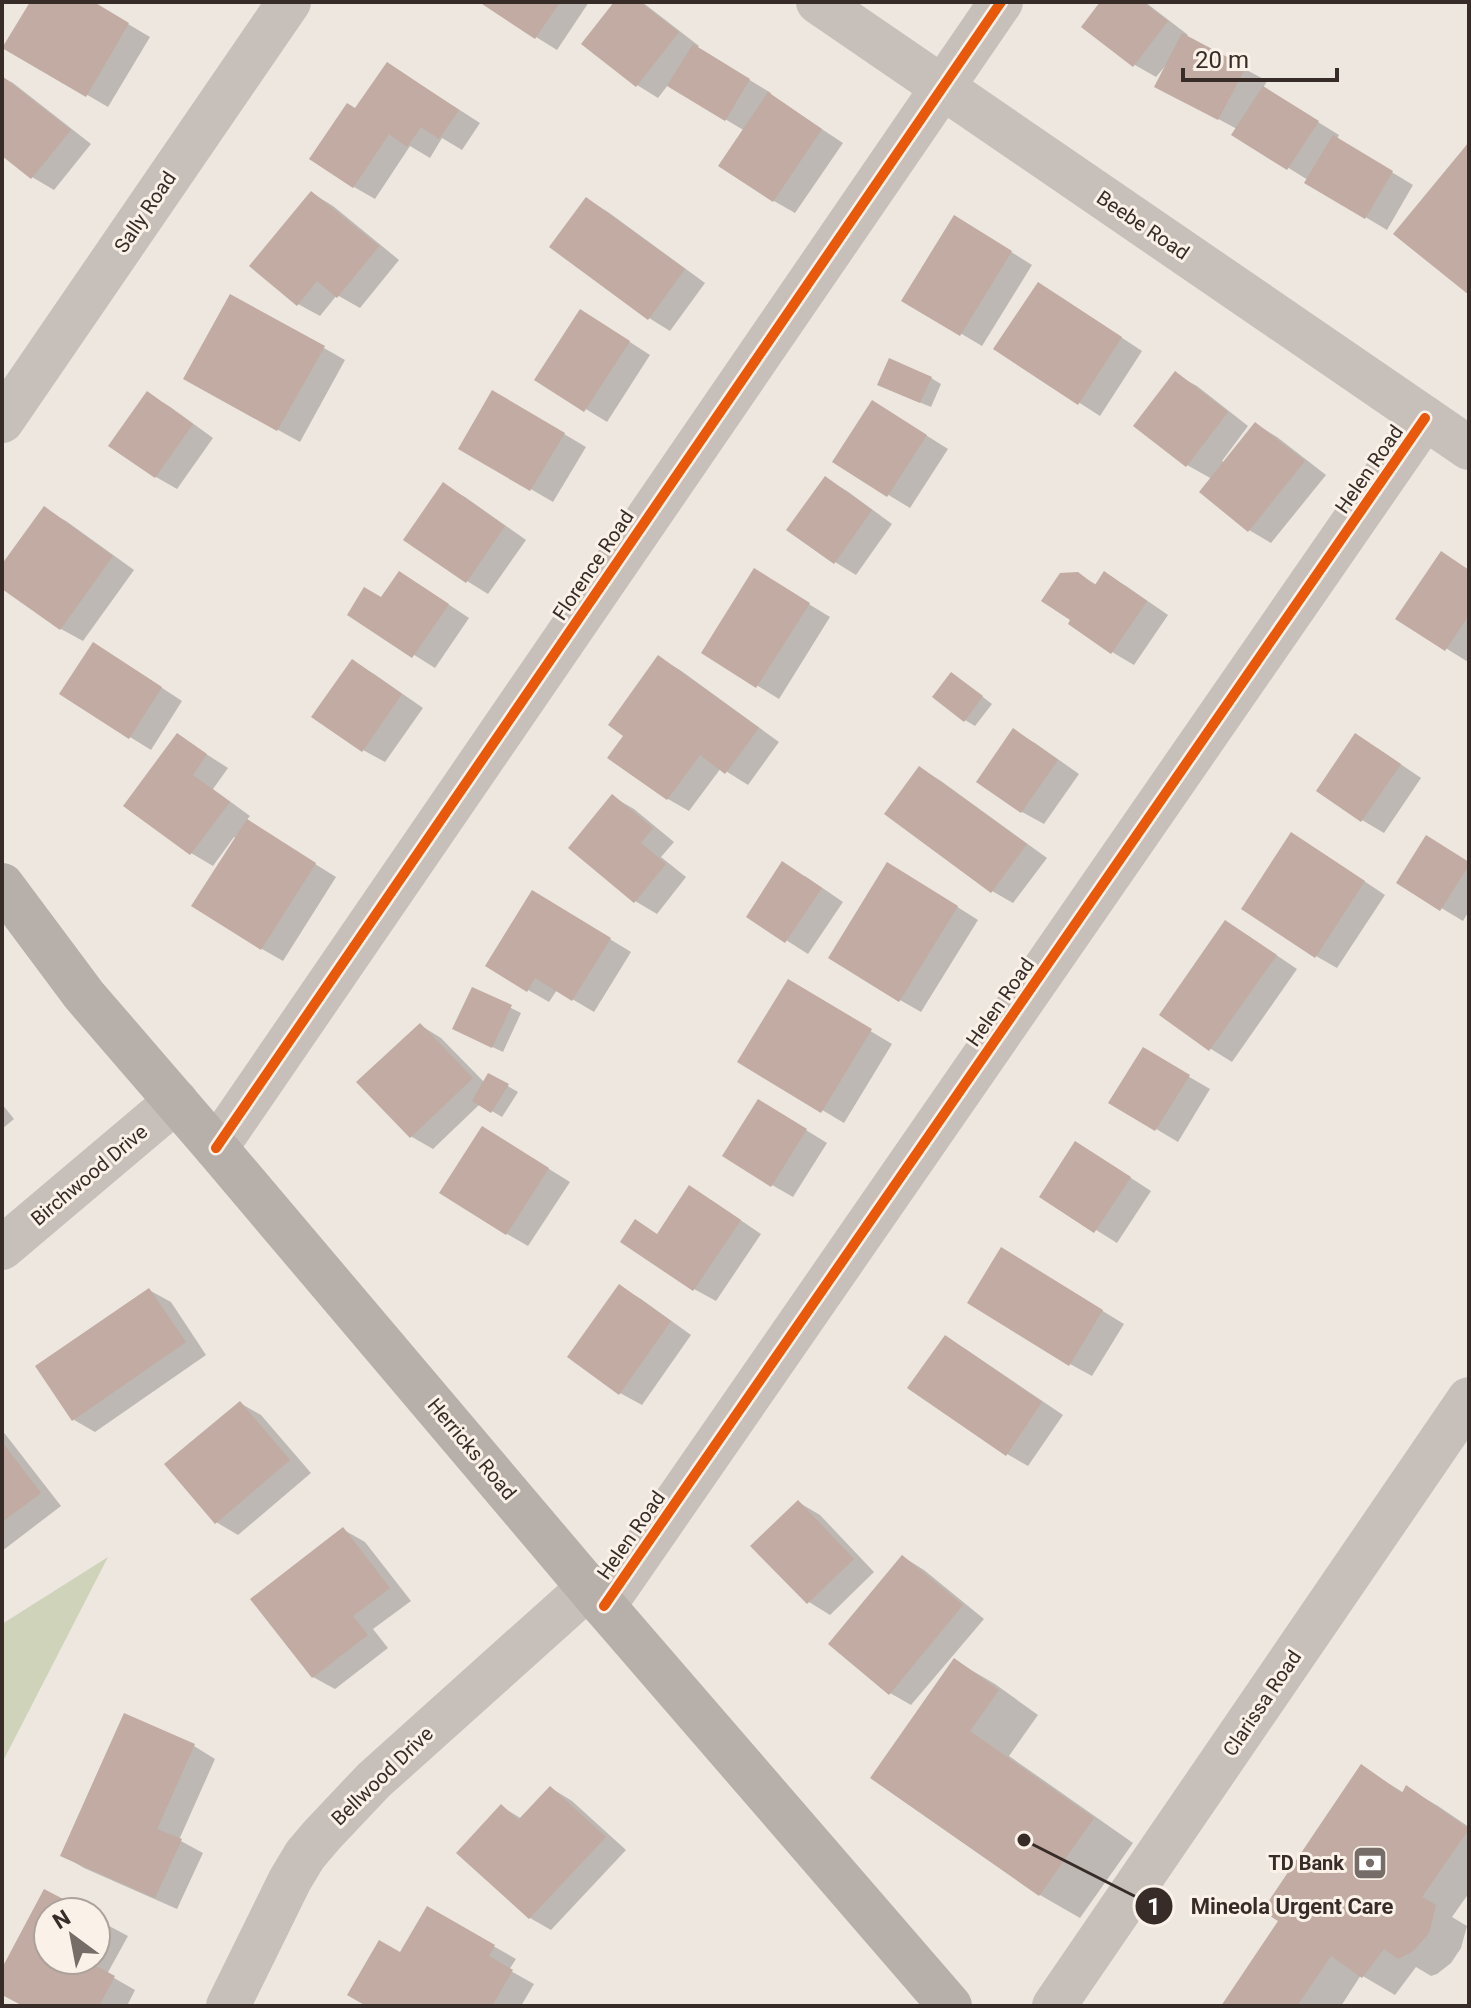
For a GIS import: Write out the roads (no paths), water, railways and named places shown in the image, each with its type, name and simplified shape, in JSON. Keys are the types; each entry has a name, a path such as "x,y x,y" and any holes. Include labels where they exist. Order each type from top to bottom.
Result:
{"main road":[{"name":"Herricks Road","path":"2,885 84,995 950,2006"}],"street":[{"name":"Sally Road","path":"2,421 289,2"},
{"name":"Beebe Road","path":"818,2 1469,448"},
{"name":"Florence Road","path":"216,1148 1001,2"},
{"name":"Helen Road","path":"596,1596 1425,418"},
{"name":"Birchwood Drive","path":"2,1248 176,1101"},
{"name":"Clarissa Road","path":"1054,2006 1469,1399"},
{"name":"Bellwood Drive","path":"228,2006 290,1880 322,1835 374,1780 596,1596"}],"place":[{"name":"Mineola Urgent Care","path":"1024,1840"},
{"name":"TD Bank","path":"1370,1863"}]}
